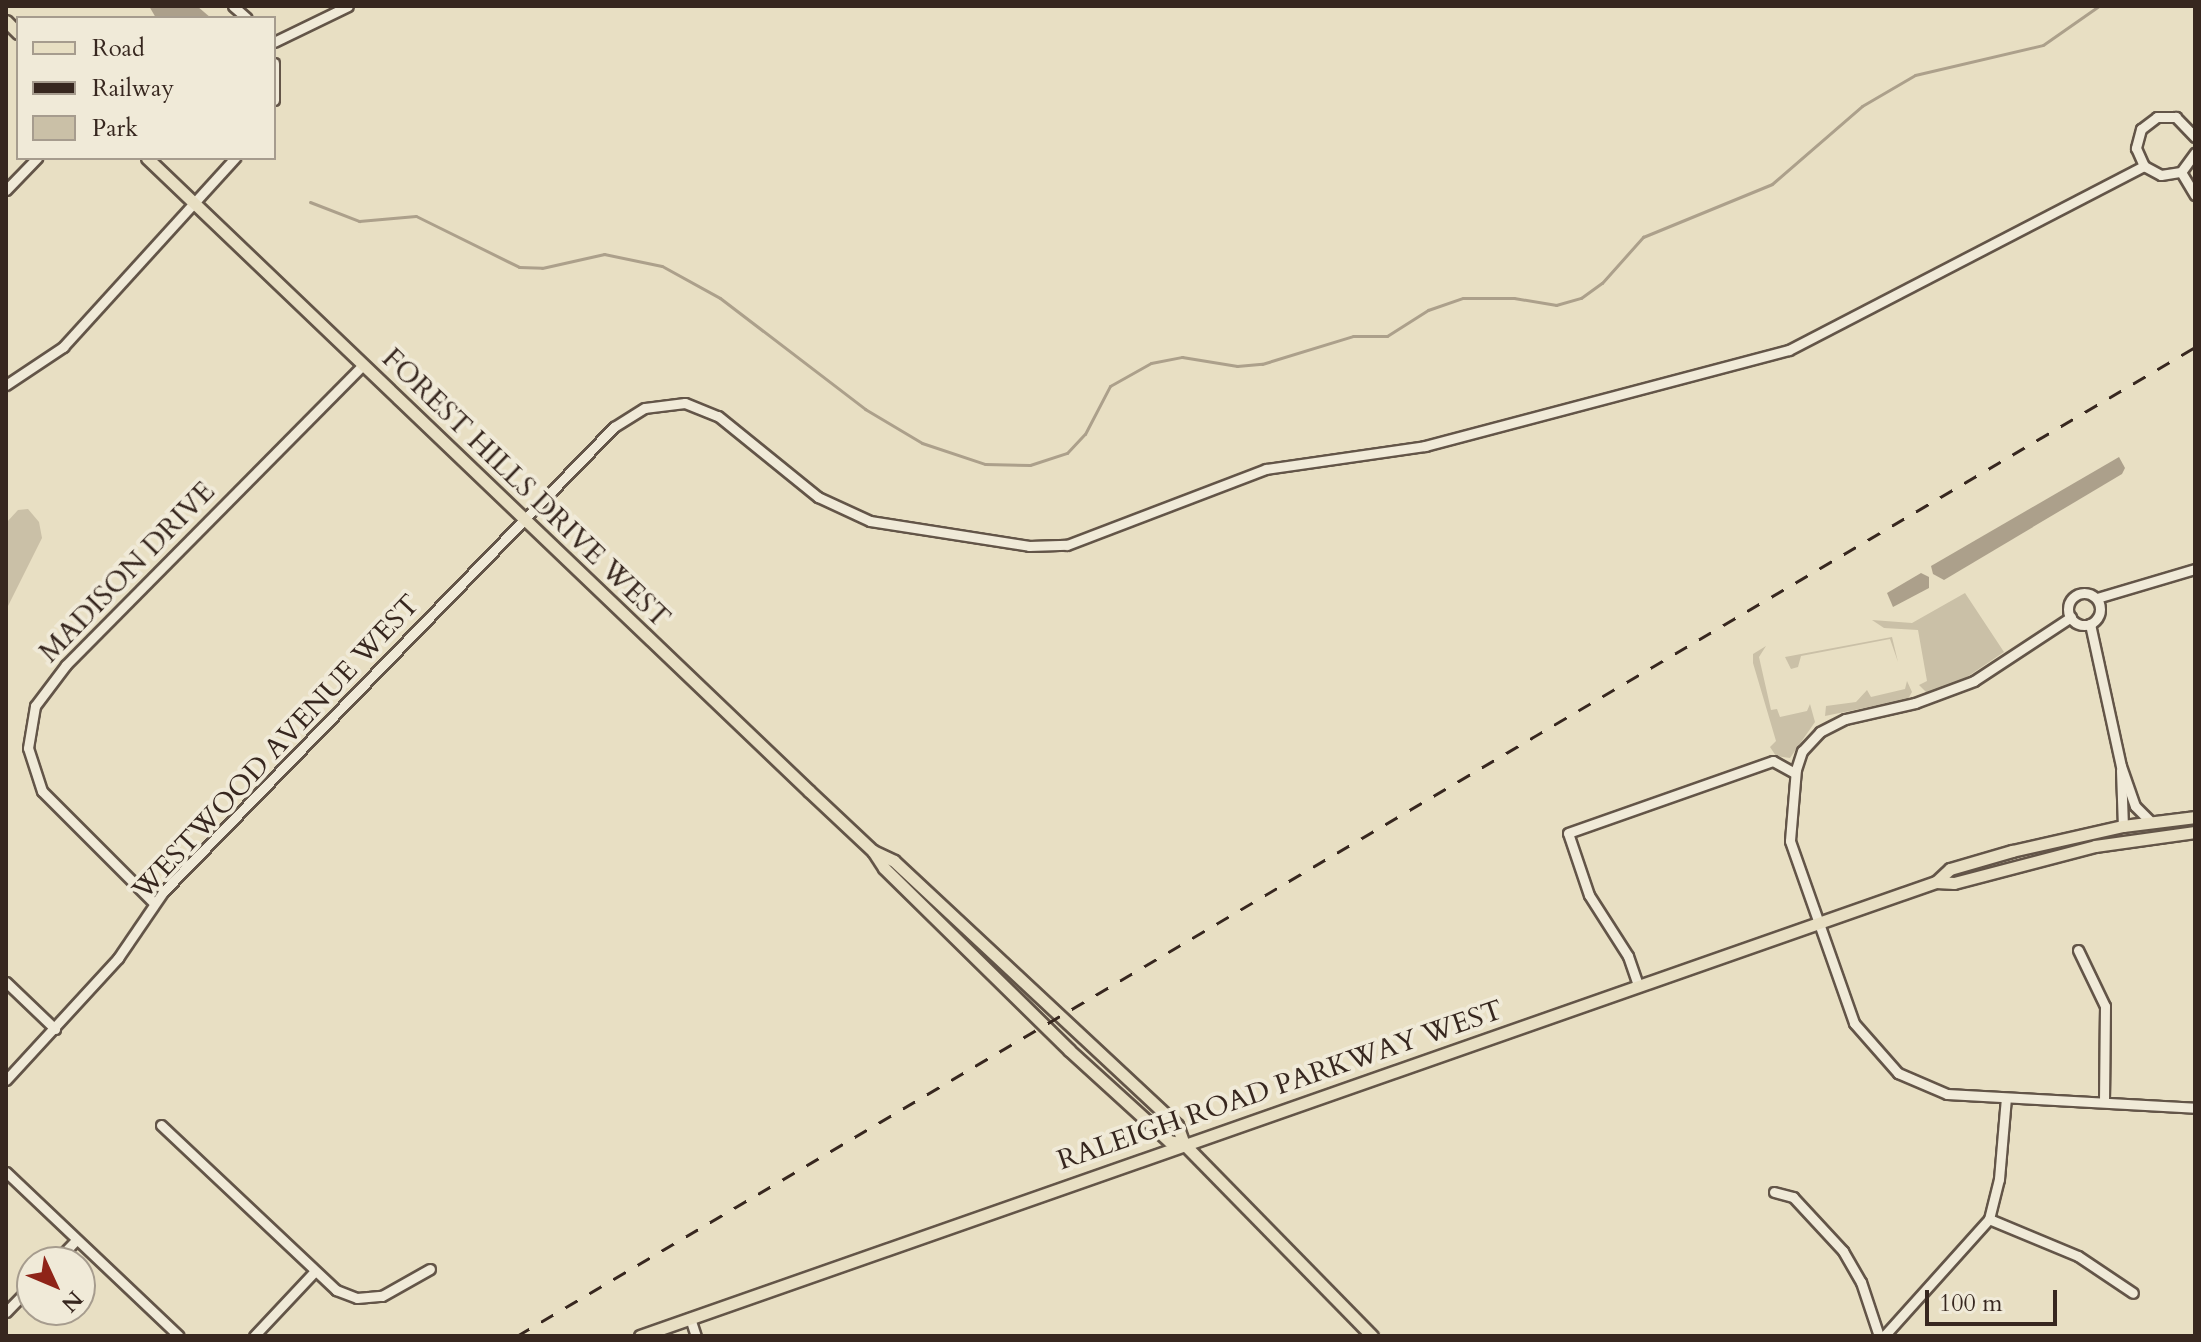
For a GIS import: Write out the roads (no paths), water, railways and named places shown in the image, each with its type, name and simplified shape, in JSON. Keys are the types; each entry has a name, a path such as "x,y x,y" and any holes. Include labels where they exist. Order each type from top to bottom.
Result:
{"main road":[{"name":"FOREST HILLS DRIVE WEST","path":"149,160 523,521 873,851 884,868 1061,1043 1169,1141 1184,1144"},
{"name":"RALEIGH ROAD PARKWAY WEST","path":"1936,882 1950,869 1971,862 2123,826 2195,817"},
{"name":"RALEIGH ROAD PARKWAY WEST","path":"640,1336 1936,882 1954,883 2095,846 2195,832"},
{"name":"FOREST HILLS DRIVE WEST","path":"873,851 894,861 1091,1043 1177,1125 1184,1144"},
{"path":"1184,1144 1372,1336"}],"street":[{"path":"276,41 348,6"},
{"path":"2194,131 2167,115 2148,121 2136,148 2144,166 2161,175 2181,172 2195,153"},
{"path":"6,190 35,160"},
{"path":"6,385 63,347 233,160"},
{"name":"WESTWOOD AVENUE WEST","path":"6,1080 118,958 154,903 624,419 672,402 718,416 792,479 854,515 1029,546 1080,542 1266,469 1425,446 1789,350 1860,318 2144,166"},
{"path":"2181,172 2195,195"},
{"name":"MADISON DRIVE","path":"154,903 43,793 28,748 35,706 66,665 363,365"},
{"path":"2097,598 2195,569"},
{"path":"2071,617 2068,608 2075,595 2089,593 2097,598 2100,613 2090,624"},
{"path":"2071,617 2090,624"},
{"path":"2071,617 1955,689 1833,723 1811,740 1795,773 1790,841 1854,1023 1878,1055 1898,1073 1934,1090 2006,1098 2195,1108"},
{"path":"2090,624 2121,766 2135,806 2151,822"},
{"path":"1638,985 1628,956 1589,895 1568,833 1773,761 1795,773"},
{"path":"2121,766 2123,826"},
{"path":"2078,950 2105,1006 2104,1102"},
{"path":"6,982 55,1029"},
{"path":"1774,1192 1793,1197 1843,1251 1861,1282 1882,1336 1989,1219 1999,1179 2006,1098"},
{"path":"161,1125 336,1290 367,1299 389,1293 430,1269"},
{"path":"6,1172 179,1336"},
{"path":"1989,1219 2078,1256 2133,1293"},
{"path":"70,1246 76,1240"},
{"path":"254,1336 315,1271"},
{"path":"690,1318 696,1336"}],"waterway":[{"path":"310,202 359,221 416,216 519,267 542,268 604,254 662,266 720,298 865,409 922,443 985,464 1030,465 1067,453 1085,434 1110,386 1151,363 1182,357 1237,366 1262,364 1353,336 1387,336 1428,310 1463,298 1514,298 1556,305 1581,298 1602,283 1643,237 1772,184 1862,106 1915,75 2043,45 2099,6"}],"railway":[{"path":"517,1336 2195,347"}]}
